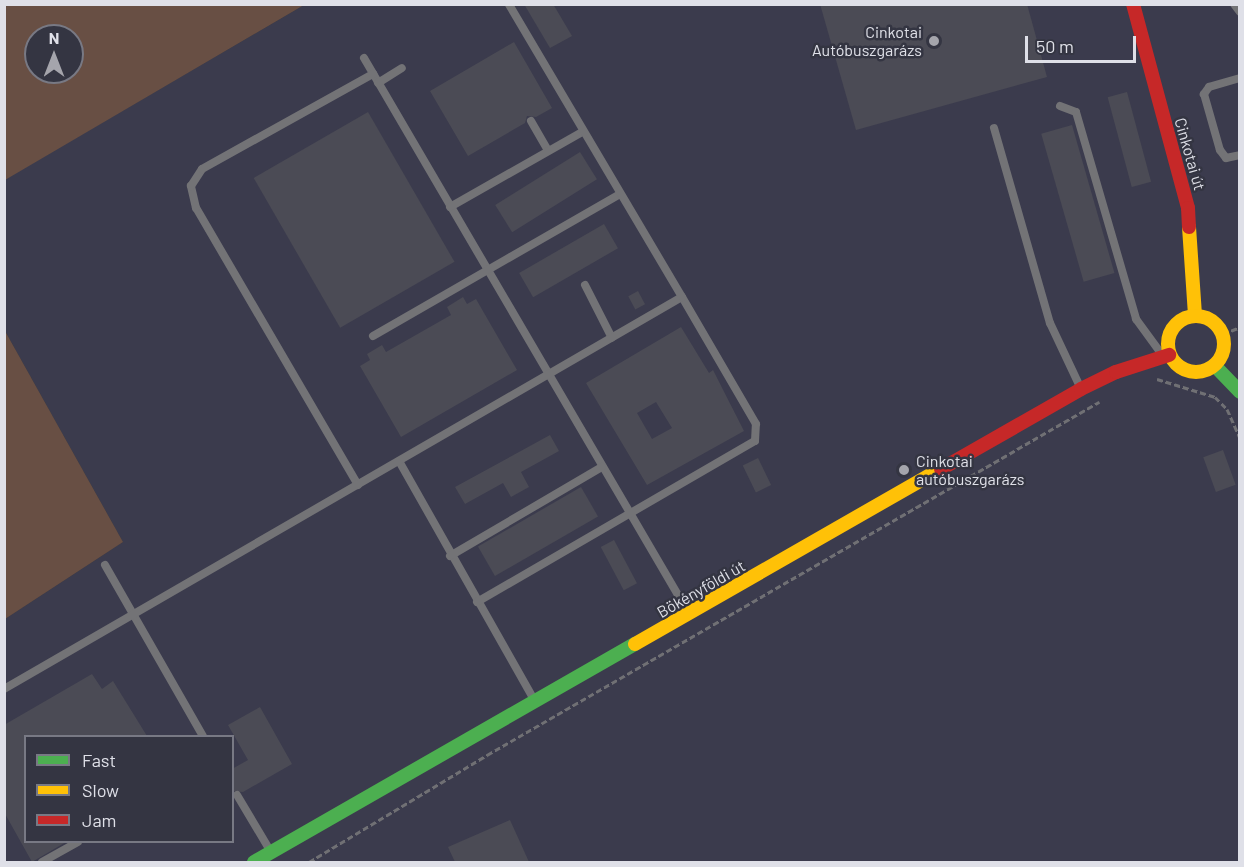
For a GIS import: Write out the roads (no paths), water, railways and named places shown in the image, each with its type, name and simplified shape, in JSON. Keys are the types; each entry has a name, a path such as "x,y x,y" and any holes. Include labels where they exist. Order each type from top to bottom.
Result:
{"street":[{"name":"Cinkotai út","path":"1133,4 1188,208 1195,315"},
{"path":"1195,315 1212,320 1223,334 1222,357 1215,366 1203,372 1190,372 1166,356 1167,342 1172,328 1182,319 1195,315"},
{"name":"Bökényföldi út","path":"254,862 690,615 1081,389 1116,372 1166,356"},
{"path":"1215,366 1239,392"}],"lane":[{"path":"477,602 631,516 752,444 757,435 756,424 618,195 509,4"},
{"path":"1234,4 1239,12"},
{"path":"364,58 690,615"},
{"path":"358,485 196,208 191,186 202,169 375,78 402,68"},
{"path":"1239,78 1209,87 1204,94 1220,150 1226,158 1239,155"},
{"path":"1060,106 1076,112 1136,319 1166,356"},
{"path":"531,121 548,152"},
{"path":"994,128 1050,322 1081,389"},
{"path":"450,207 582,132"},
{"path":"373,336 618,195"},
{"path":"585,285 612,338"},
{"path":"4,688 681,297"},
{"path":"399,461 450,556 536,703"},
{"path":"450,556 602,466"},
{"path":"105,565 202,735"},
{"path":"237,795 271,852"},
{"path":"42,862 76,843"}],"place":[{"name":"Cinkotai Autóbuszgarázs","path":"934,41"},
{"name":"Cinkotai autóbuszgarázs","path":"904,470"}]}
